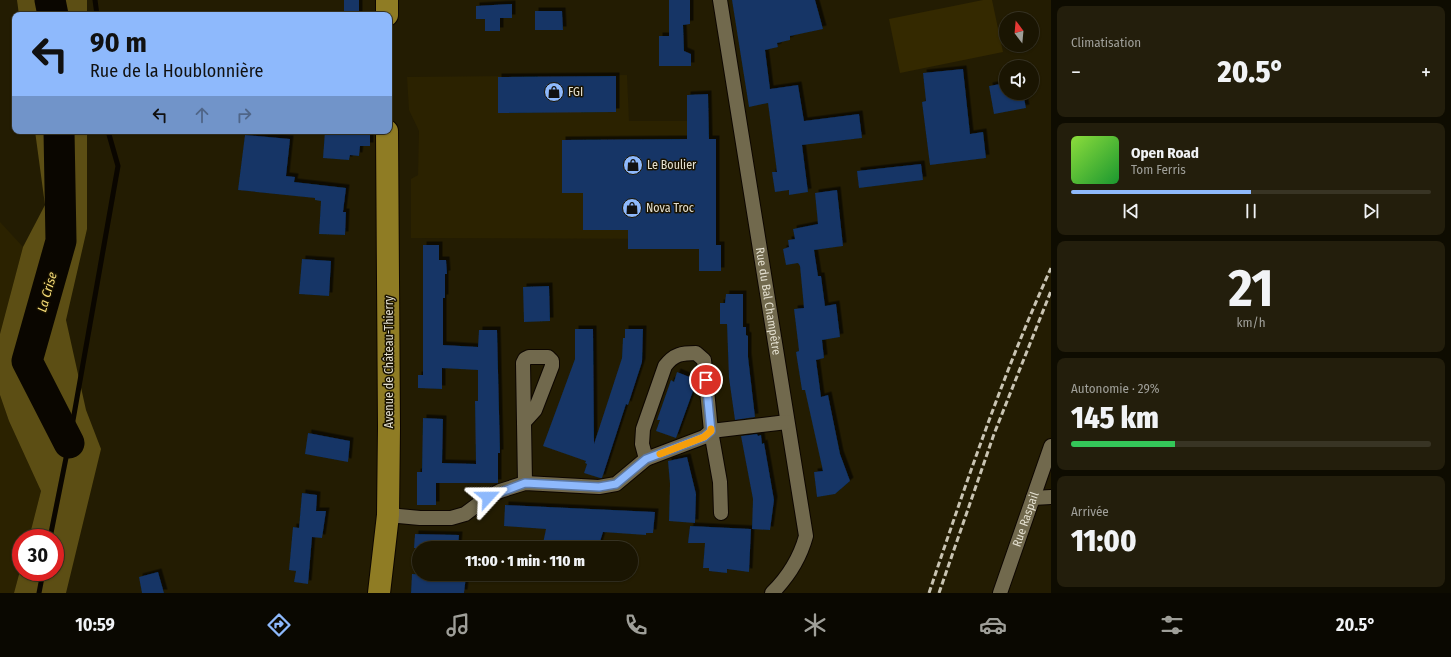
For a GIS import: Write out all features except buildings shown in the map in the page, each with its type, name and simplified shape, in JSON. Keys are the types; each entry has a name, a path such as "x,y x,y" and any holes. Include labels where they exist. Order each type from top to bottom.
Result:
{"main road":[{"path":"387,0 387,12"},
{"name":"Avenue de Château-Thierry","path":"379,593 388,515 389,428 387,134"}],"street":[{"name":"Rue du Bal Champêtre","path":"720,0 806,536 802,551 784,582 772,593"},
{"path":"646,459 642,444 642,429 666,366 672,358 687,353 696,353 704,360 711,431 720,482 721,513"},
{"path":"525,421 525,483"},
{"path":"388,515 420,518 451,518 465,514 488,497 500,491 525,483 599,487 616,484 646,459 704,437 711,431 787,422"},
{"name":"Rue Raspail","path":"1000,593 1051,446"},
{"path":"1033,498 1051,497"}],"shaded area":[{"path":"17,0 87,0 87,12 19,12"},
{"path":"983,0 992,0 999,33 999,52 1003,52 900,73 889,19"},
{"path":"627,75 629,121 709,121 708,139 679,239 411,238 411,179 418,175 419,131 409,110 407,77"},
{"path":"35,134 87,134 87,229 66,320 86,410 101,449 66,593 14,593 17,581 64,581 64,529 31,529 41,491 9,421 0,395 0,334 23,247 45,205"},
{"path":"0,222 23,247 0,334"},
{"path":"0,395 9,421 41,491 31,529 12,529 12,581 17,581 14,593 0,593"}],"waterway":[{"name":"La Crise","path":"50,0 52,12"},
{"name":"La Crise","path":"95,0 97,12"},
{"name":"La Crise","path":"59,134 61,241 27,361 69,443"},
{"name":"La Crise","path":"52,529 69,443 118,166 109,134"},
{"name":"La Crise","path":"39,593 41,581"}],"railway":[{"path":"929,593 1001,388 1033,308 1051,268"},
{"path":"939,593 994,434 1051,291"}],"slow traffic":[{"path":"660,454 704,437 711,431 711,429"}],"place":[{"name":"FGI","path":"554,92"},
{"name":"Le Boulier","path":"633,165"},
{"name":"Nova Troc","path":"632,208"}],"route":[{"path":"488,497 500,491 525,483 599,487 616,484 646,459 704,437 711,431 706,380"}]}
